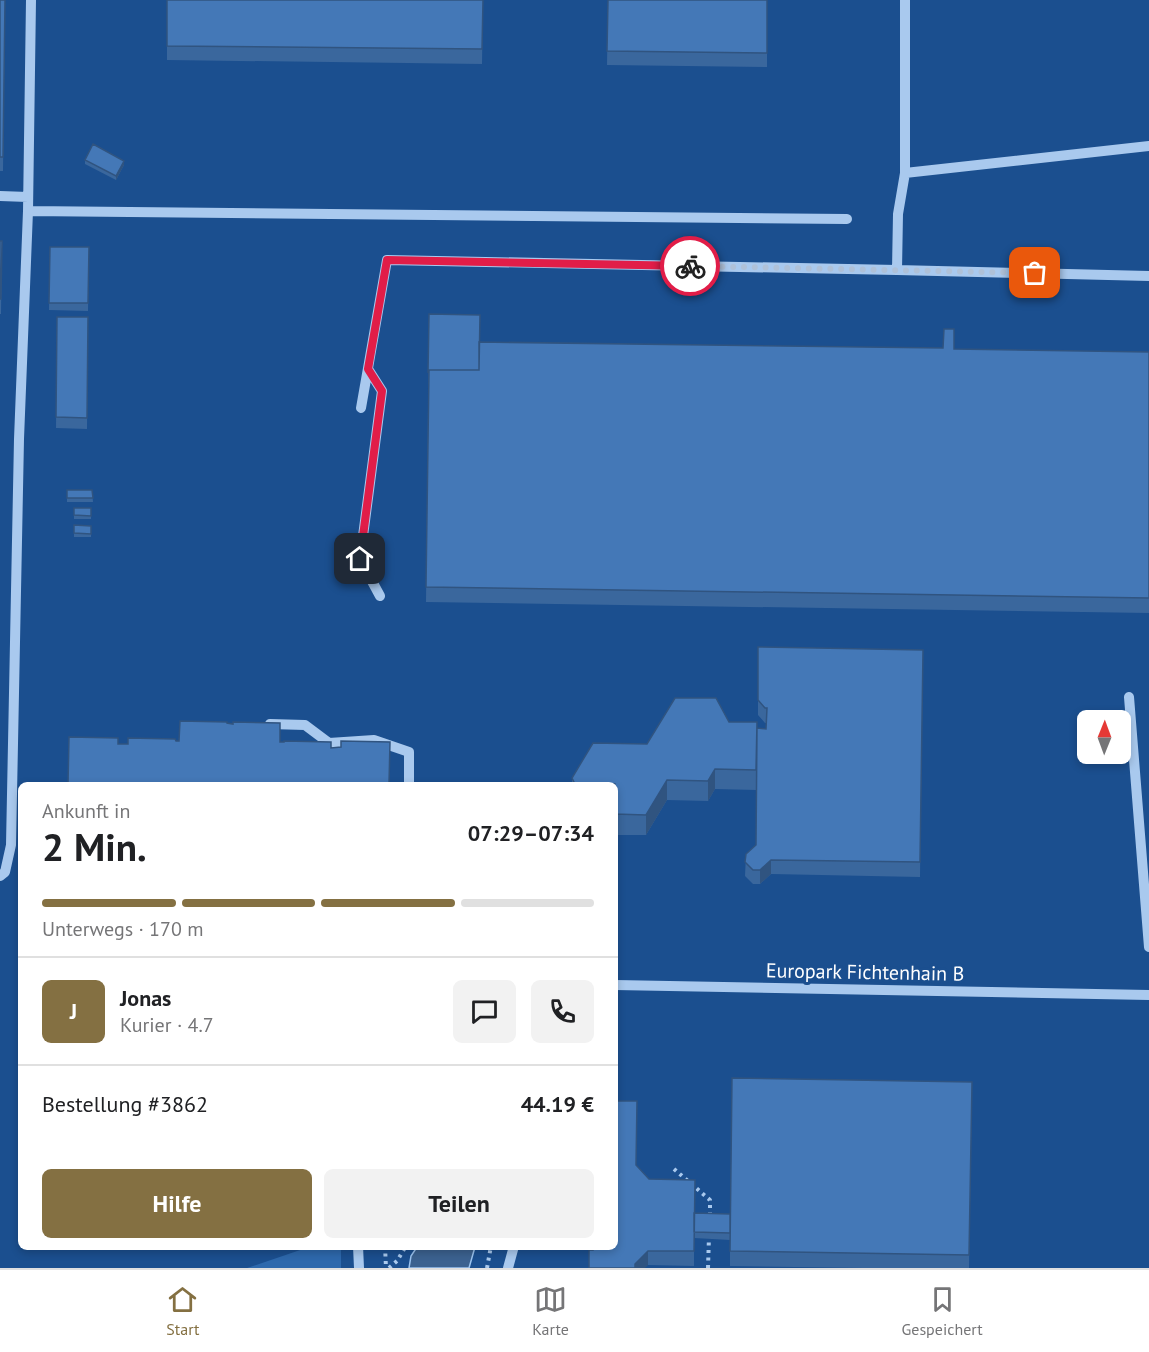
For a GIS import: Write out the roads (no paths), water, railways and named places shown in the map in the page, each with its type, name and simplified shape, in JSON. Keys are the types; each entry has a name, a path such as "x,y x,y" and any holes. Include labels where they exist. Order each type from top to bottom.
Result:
{"street":[{"path":"0,876 5,872 11,845 19,440 28,211 30,0"},
{"path":"897,270 898,214 905,173 905,0"},
{"path":"905,173 1149,146"},
{"path":"0,196 28,197"},
{"path":"28,211 847,219"},
{"path":"361,408 387,260 1149,276"},
{"path":"368,369 382,391 360,559 380,596"},
{"path":"1129,697 1149,947"},
{"path":"270,724 305,725 329,742 374,741 410,752 409,782"},
{"name":"Europark Fichtenhain B","path":"618,985 1149,995"},
{"path":"358,1250 359,1268"},
{"path":"508,1268 513,1250"}]}
